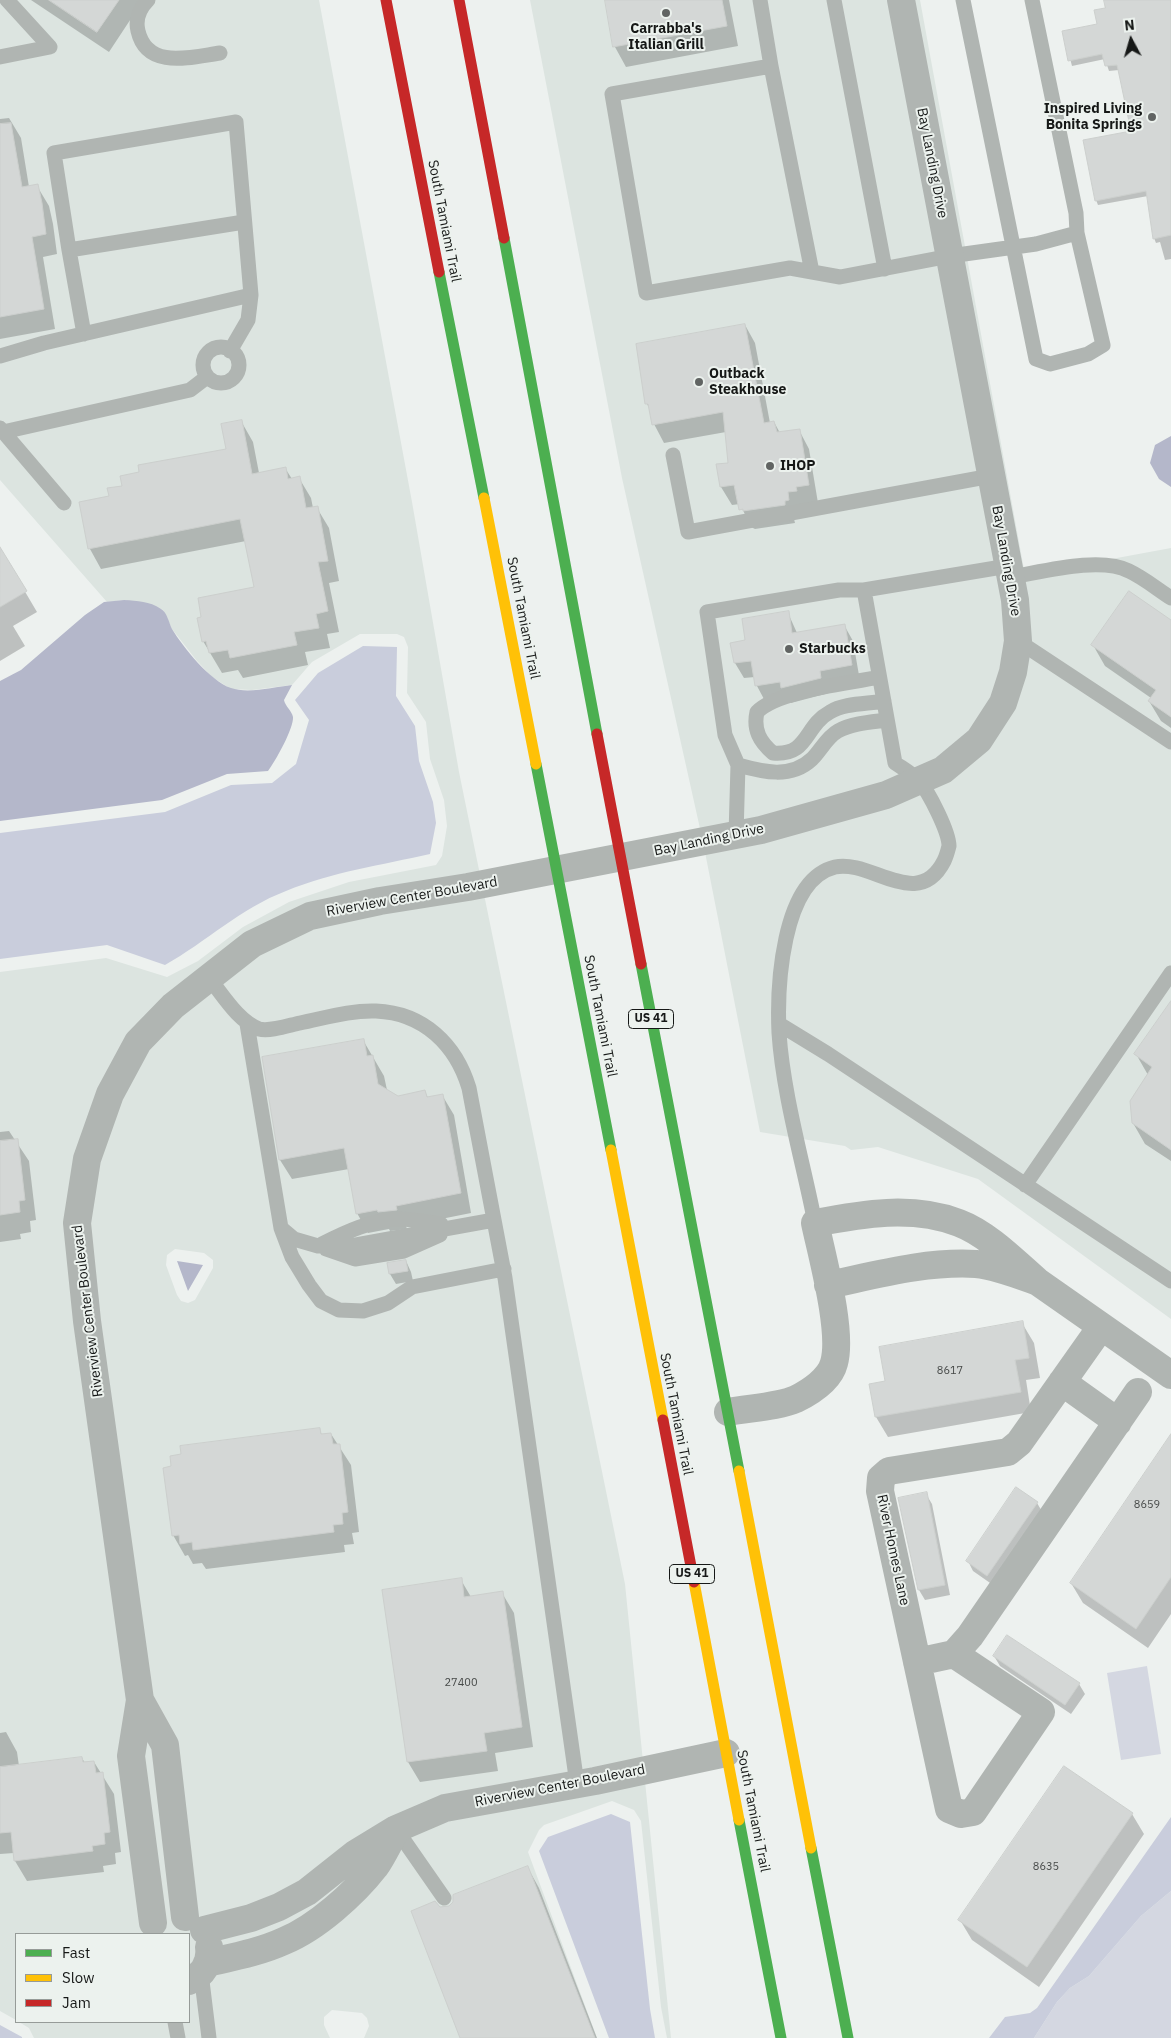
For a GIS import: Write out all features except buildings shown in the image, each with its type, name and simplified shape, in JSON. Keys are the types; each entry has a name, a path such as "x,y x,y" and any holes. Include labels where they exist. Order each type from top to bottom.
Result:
{"main road":[{"name":"South Tamiami Trail","path":"386,0 557,870 781,2038"},
{"name":"US 41","path":"459,0 620,858 848,2038"}],"street":[{"name":"Bay Landing Drive","path":"620,858 736,835 886,795 943,770 978,740 1003,703 1013,672 1018,641 1009,571 901,0"},
{"name":"Riverview Center Boulevard","path":"620,858 380,901 310,916 252,944 173,1006 138,1042 110,1094 86,1159 77,1223 87,1322 140,1700 131,1756 149,1929 174,1915 194,1923 251,1918 279,1907 306,1892 355,1854 396,1829 445,1808 577,1784 726,1753"},
{"path":"728,1412 795,1400 820,1384 834,1364 837,1341 815,1223 868,1213 901,1212 959,1223 982,1236 1038,1282 1171,1375"},
{"path":"828,1285 944,1264 977,1264 1014,1273 1038,1282"},
{"name":"River Homes Lane","path":"954,1654 1041,1712 973,1812 961,1814 949,1809 880,1491 882,1478 889,1471 1008,1452 1019,1443 1101,1327"},
{"path":"1062,1382 1118,1422"},
{"path":"917,1662 954,1654 970,1636 1138,1392"},
{"name":"Riverview Center Boulevard","path":"140,1700 165,1745 194,1923 208,1940 210,1952 199,1973"},
{"path":"199,1973 285,1941 313,1926 361,1882 376,1865 396,1829"}],"lane":[{"path":"0,57 50,47 6,0"},
{"path":"148,0 140,8 137,29 141,42 150,53 160,57 177,59 220,53"},
{"path":"760,0 771,66 812,272"},
{"path":"834,0 885,269"},
{"path":"963,0 1015,247 1036,359 1050,364 1088,354 1103,345 1077,233 1076,213 1032,0"},
{"path":"771,66 612,94 646,292 790,268 840,277 950,256 1036,244 1077,233"},
{"path":"84,334 54,154 236,122 251,295 248,320 230,351"},
{"path":"69,250 244,222"},
{"path":"0,356 84,334 251,295"},
{"path":"217,348 230,351 237,358 238,364 235,375 231,380 220,383 207,377 203,364 207,354 217,348"},
{"path":"64,503 2,430 190,390 207,377"},
{"path":"673,454 688,532 991,476"},
{"path":"736,835 738,765 725,735 708,612 839,590 864,590 1009,571 1109,565 1128,570 1171,598"},
{"path":"815,1223 783,1066 779,1024 780,982 790,921 801,893 817,875 834,867 848,866 892,882 926,881 937,872 945,860 949,846 945,832 919,781 895,763 864,590"},
{"path":"1018,641 1171,742"},
{"path":"879,678 780,697 764,705 757,712 756,730 759,738 773,753 786,754 796,750 816,723 832,710 884,701"},
{"path":"738,765 763,772 796,769 812,758 829,738 841,729 887,720"},
{"path":"1025,1185 1171,973"},
{"path":"209,978 247,1024 262,1030 356,1012 377,1011 407,1018 422,1025 440,1037 454,1052 462,1067 469,1088 504,1269 577,1784"},
{"path":"247,1024 281,1228 292,1257 321,1301 339,1310 363,1311 388,1303 412,1287 504,1269"},
{"path":"779,1024 836,1059 1171,1281"},
{"path":"281,1228 294,1239 318,1246 356,1245 494,1220"},
{"path":"396,1829 444,1898"},
{"name":"Riverview Center Boulevard","path":"199,1973 209,2038"},
{"path":"175,2023 178,2038"}],"shaded area":[{"path":"0,0 319,0 412,502 459,772 625,1584 671,2038 667,2038 661,2007 641,1821 634,1810 612,1801 544,1825 539,1830 528,1852 597,2038 364,2038 369,2026 367,2018 362,2013 332,2010 324,2017 324,2025 330,2038 34,2038 29,2028 21,2023 190,2023 190,1933 15,1933 15,2019 0,2011 0,972 106,958 167,977 198,961 243,927 289,902 349,882 436,865 442,856 447,826 444,800 430,759 426,722 407,693 408,647 404,637 397,634 360,634 312,662 292,685 252,690 231,689 212,677 197,661 172,629 163,610 124,600 107,602 0,480","holes":["175,1249 204,1253 213,1260 213,1268 195,1300 188,1303 181,1301 166,1265 167,1255"]},
{"path":"530,0 920,0 1025,575 1171,548 1171,1319 978,1179 878,1147 851,1150 845,1146 760,1132 703,842 622,478"},
{"path":"1171,436 1171,487 1159,479 1150,463 1155,445"},
{"path":"124,600 148,603 163,610 172,629 190,654 206,671 223,684 238,690 261,690 292,685 284,700 293,717 287,737 279,753 268,771 227,774 162,800 0,821 0,681 21,670 85,615 104,602"},
{"path":"363,646 397,647 396,696 415,726 419,761 433,802 436,823 430,854 339,874 286,891 254,906 165,965 107,945 0,959 0,833 165,812 231,785 272,783 296,764 309,720 295,700 318,673"},
{"path":"177,1261 203,1265 188,1291"},
{"path":"1147,1666 1161,1754 1121,1760 1107,1673"},
{"path":"611,1814 630,1822 650,2009 655,2038 609,2038 539,1851 548,1837"},
{"path":"1171,1817 1171,1891 1141,1916 1089,1976 1070,1988 1057,2002 1034,2038 989,2038 1005,2017 1030,2013 1037,2008"},
{"path":"1171,1891 1171,2038 1034,2038 1057,2002 1070,1988 1089,1976 1141,1916"},
{"path":"0,2025 22,2037 22,2038 0,2038"}],"traffic: fast":[{"path":"504,238 597,734"},
{"path":"439,272 484,498"},
{"path":"536,764 611,1150"},
{"path":"641,964 739,1471"},
{"path":"739,1820 781,2038"},
{"path":"811,1848 848,2038"}],"traffic: slow":[{"path":"484,498 536,764"},
{"path":"611,1150 663,1420"},
{"path":"739,1471 811,1848"},
{"path":"694,1582 739,1820"}],"traffic: jam":[{"path":"386,0 439,272"},
{"path":"459,0 504,238"},
{"path":"597,734 641,964"},
{"path":"663,1420 694,1582"}],"place":[{"name":"Carrabba's Italian Grill","path":"666,13"},
{"name":"Inspired Living Bonita Springs","path":"1152,117"},
{"name":"Outback Steakhouse","path":"699,382"},
{"name":"IHOP","path":"770,466"},
{"name":"Starbucks","path":"789,649"}]}
